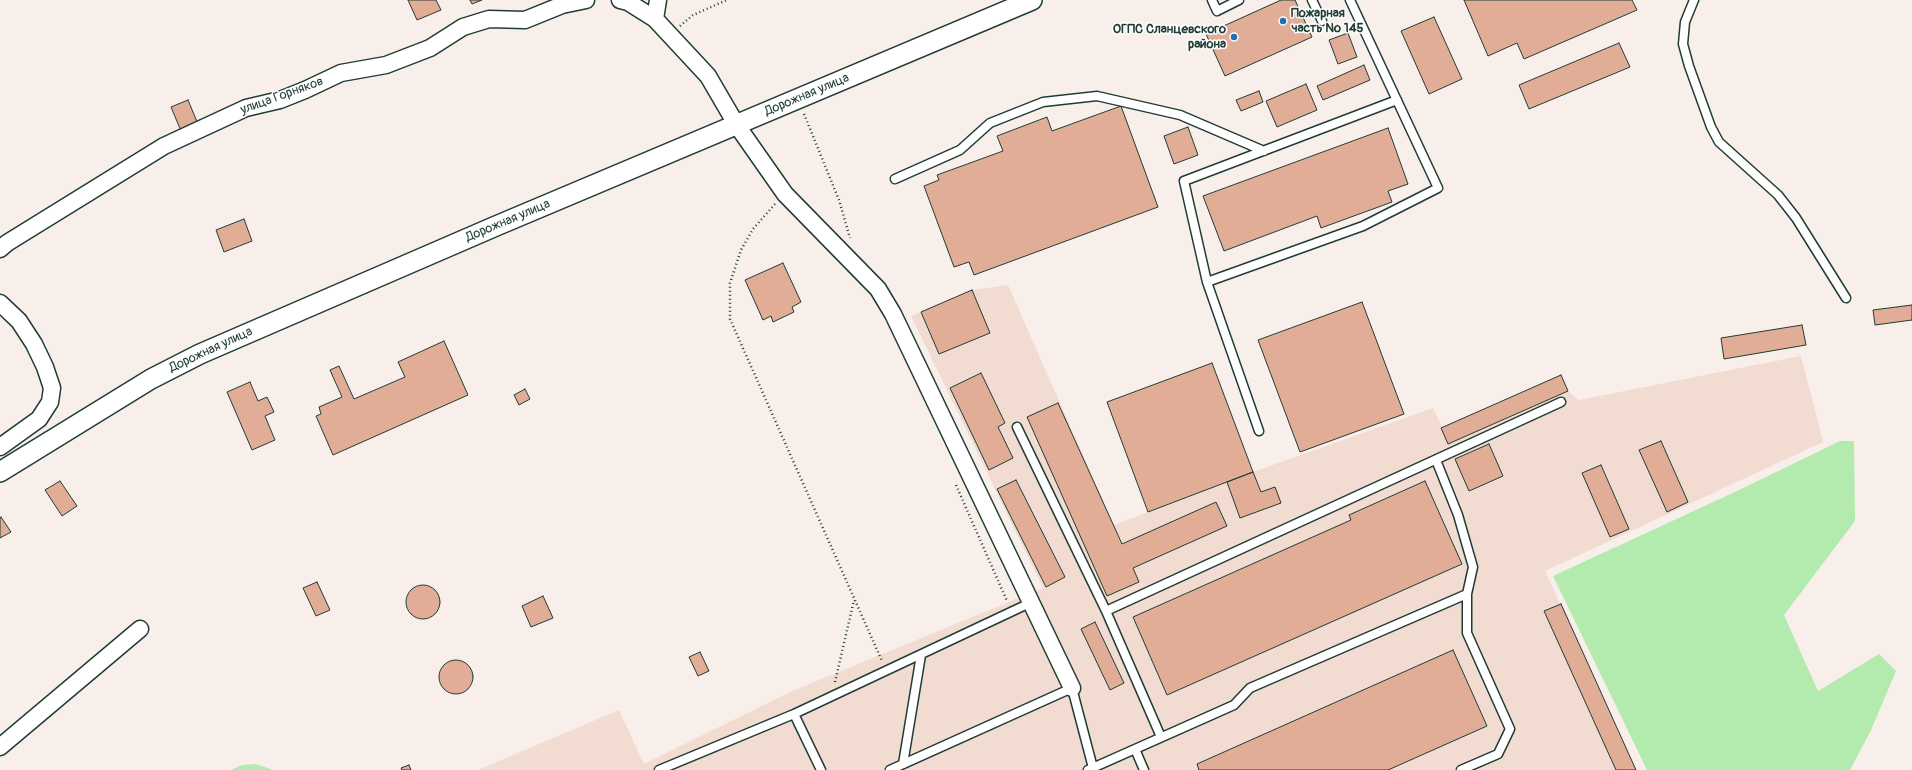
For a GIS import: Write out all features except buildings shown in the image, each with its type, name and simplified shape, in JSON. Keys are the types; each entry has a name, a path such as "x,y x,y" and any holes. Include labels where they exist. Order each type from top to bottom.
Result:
{"street":[{"name":"улица Горняков","path":"0,249 7,243 164,146 246,108 286,97 341,73 386,65 430,48 463,27 490,18 525,20 562,5 586,0"},
{"path":"620,0 628,2 655,18 708,76 736,124 784,194 858,267 878,290 893,314 1072,688"},
{"path":"655,18 658,0"},
{"name":"Дорожная улица","path":"0,472 151,379 200,354 736,124 1032,0"},
{"path":"0,303 19,321 34,344 45,367 52,388 50,402 39,419 0,447"},
{"path":"0,747 140,629"}],"lane":[{"path":"1212,0 1217,11 1239,0"},
{"path":"1312,0 1322,21"},
{"path":"1207,282 1363,226 1438,188 1350,0"},
{"path":"1694,0 1685,22 1683,44 1689,66 1711,127 1719,142 1778,195 1796,218 1846,298"},
{"path":"895,179 960,150 990,123 997,120 1043,102 1097,96 1180,115 1264,151"},
{"path":"1258,431 1207,282 1184,181 1397,100"},
{"path":"1106,611 1561,402"},
{"path":"1017,427 1106,611 1161,738"},
{"path":"1436,460 1458,515 1473,567 1467,594 1467,633 1510,729 1498,754 1461,770"},
{"path":"890,770 1072,688 1091,769 1234,705 1250,688 1467,594"},
{"path":"659,770 832,697 1032,602"},
{"path":"903,764 921,655"},
{"path":"794,714 821,770"},
{"path":"1134,749 1144,770"}],"path":[{"path":"669,35 693,15 727,0"},
{"path":"784,194 754,229 741,250 730,283 730,319 886,671"},
{"path":"832,697 854,599"}],"shaded area":[{"path":"1008,285 1114,525 1253,472 1433,408 1442,427 1561,375 1568,391 1579,400 1801,356 1823,442 1545,571 1636,770 478,770 619,710 644,764 790,692 1043,588 911,316 972,290"}],"green space":[{"path":"1840,441 1854,441 1855,521 1784,615 1818,691 1879,654 1896,671 1871,730 1850,770 1647,770 1553,576 1737,491"},
{"path":"256,764 273,770 231,770 242,765"}],"place":[{"name":"Пожарная часть № 145","path":"1283,21"},
{"name":"ОГПС Сланцевского района","path":"1234,37"}]}
